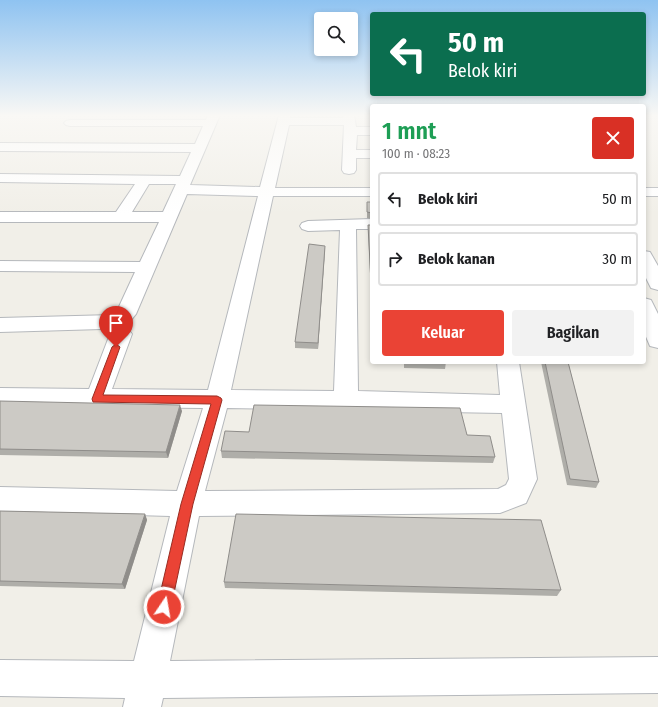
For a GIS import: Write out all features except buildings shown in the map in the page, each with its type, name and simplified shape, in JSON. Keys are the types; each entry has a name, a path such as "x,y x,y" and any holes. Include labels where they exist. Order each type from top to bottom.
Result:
{"street":[{"path":"0,325 102,323 119,321 126,314 199,148 2,151"},
{"path":"145,694 187,504 217,400 278,148"},
{"path":"349,148 349,170"},
{"path":"349,154 370,154"},
{"path":"0,178 146,179 268,192 370,192"},
{"path":"121,217 146,179"},
{"path":"646,192 658,192"},
{"path":"0,217 169,217"},
{"path":"308,226 370,224"},
{"path":"346,400 348,225"},
{"path":"646,260 658,284"},
{"path":"0,266 146,266"},
{"path":"648,307 658,341"},
{"path":"97,399 121,334"},
{"path":"0,499 187,504 500,501 516,494 523,479 512,404 508,364"},
{"path":"0,397 346,400 512,404"},
{"path":"0,678 145,694 658,675"}],"route":[{"path":"116,347 97,399 217,400 187,504 164,607"}]}
